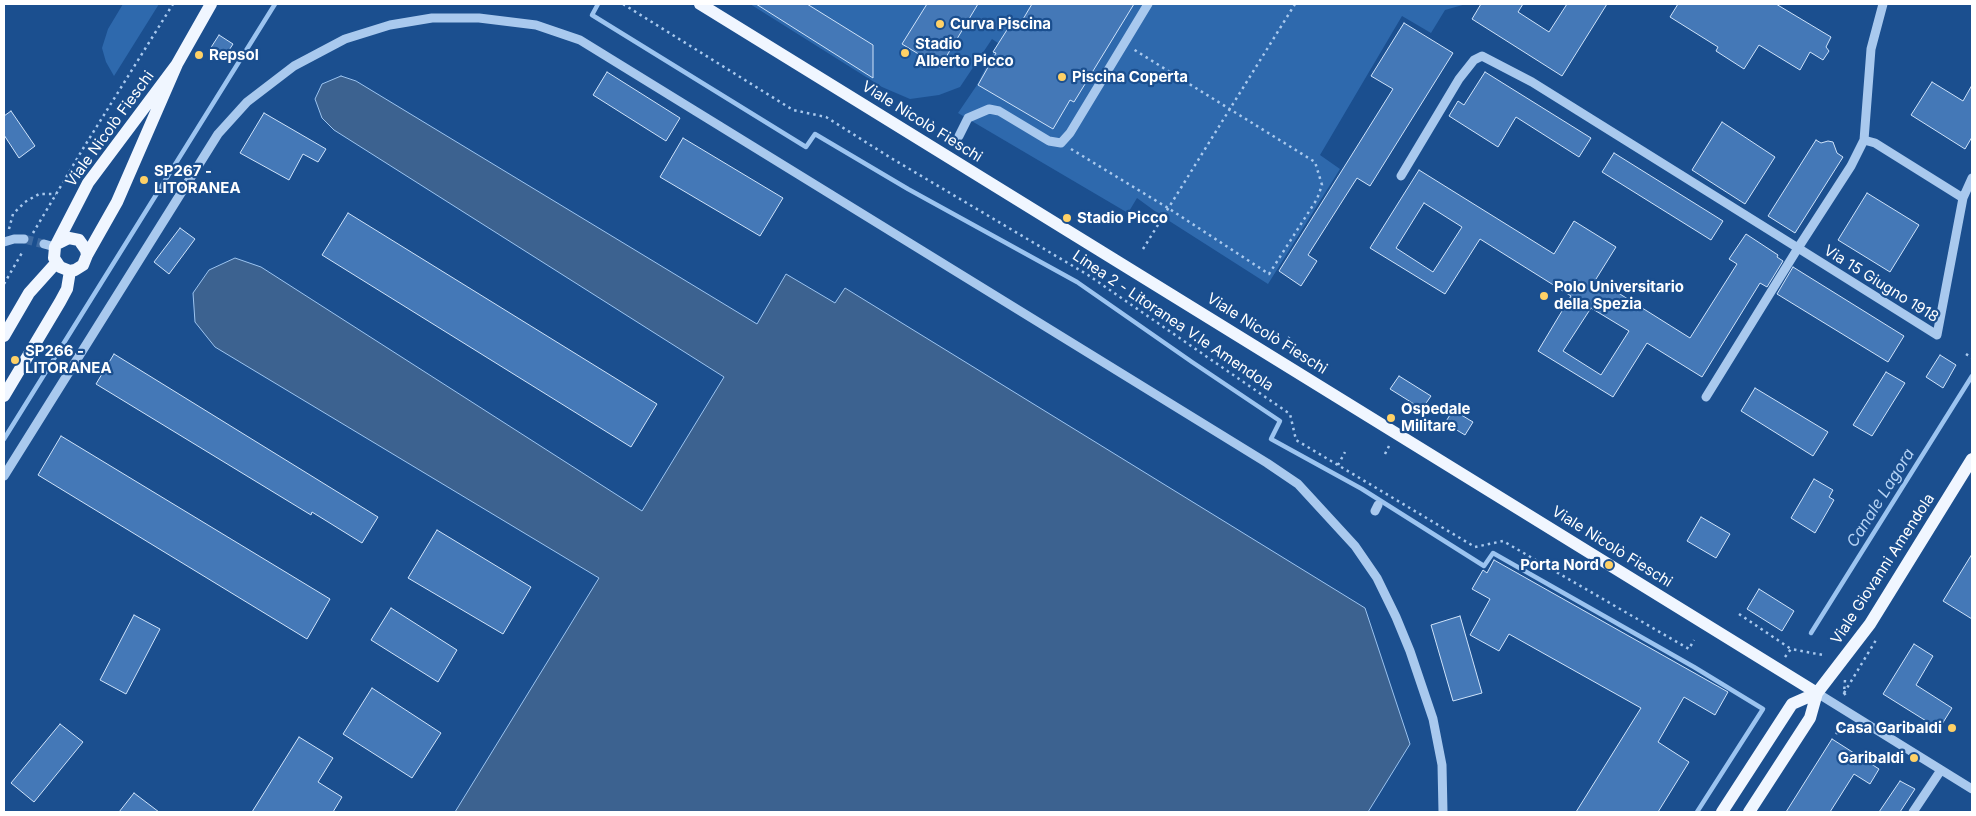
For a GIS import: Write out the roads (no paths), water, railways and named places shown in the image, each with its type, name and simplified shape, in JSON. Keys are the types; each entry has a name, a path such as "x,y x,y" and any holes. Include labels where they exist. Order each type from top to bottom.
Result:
{"main road":[{"name":"Viale Nicolò Fieschi","path":"87,255 117,202 177,64 211,4"},
{"name":"Viale Nicolò Fieschi","path":"700,4 1817,693"},
{"name":"Viale Nicolò Fieschi","path":"53,245 88,183 177,64"},
{"path":"69,238 80,240 87,255 86,260 79,268 70,271 64,270 56,263 53,245 69,238"},
{"path":"4,336 29,293 56,263"},
{"path":"4,396 60,302 70,271"},
{"name":"Viale Giovanni Amendola","path":"1749,812 1810,718 1817,693 1870,624 1972,459"},
{"name":"Viale Giovanni Amendola","path":"1722,812 1792,704 1817,693"}],"street":[{"path":"959,136 968,118 988,109 999,111 1049,140 1061,143 1070,133 1148,4"},
{"path":"1706,397 1851,166 1864,140 1871,49 1883,4"},
{"path":"4,476 218,134 247,102 294,66 345,39 390,24 432,18 479,18 536,25 580,40 1250,452 1298,484 1355,546 1377,578 1396,617 1410,651 1433,719 1442,765 1443,812"},
{"path":"1401,176 1459,79 1474,60 1482,56 1532,82 1798,248"},
{"path":"1864,140 1875,143 1963,198 1972,178"},
{"name":"Via 15 Giugno 1918","path":"1798,248 1937,335 1963,198"},
{"path":"5,241 26,241"},
{"path":"1817,693 1972,789"},
{"path":"1913,812 1941,770"}],"waterway":[{"path":"4,439 275,4"},
{"path":"598,4 592,15 806,147 815,134 908,189 1077,282 1280,421 1271,439 1362,489 1484,566 1493,553 1694,667 1763,709 1697,812"},
{"name":"Canale Lagora","path":"1811,633 1972,376"}],"tunnel":[{"path":"24,239 44,244"}],"place":[{"name":"Curva Piscina","path":"940,24"},
{"name":"Stadio Alberto Picco","path":"905,53"},
{"name":"Repsol","path":"199,55"},
{"name":"Piscina Coperta","path":"1062,77"},
{"name":"SP267 - LITORANEA","path":"144,180"},
{"name":"Stadio Picco","path":"1067,218"},
{"name":"Polo Universitario della Spezia","path":"1544,296"},
{"name":"SP266 - LITORANEA","path":"15,360"},
{"name":"Ospedale Militare","path":"1391,418"},
{"name":"Porta Nord","path":"1609,565"},
{"name":"Casa Garibaldi","path":"1952,728"},
{"name":"Garibaldi","path":"1914,758"}]}
